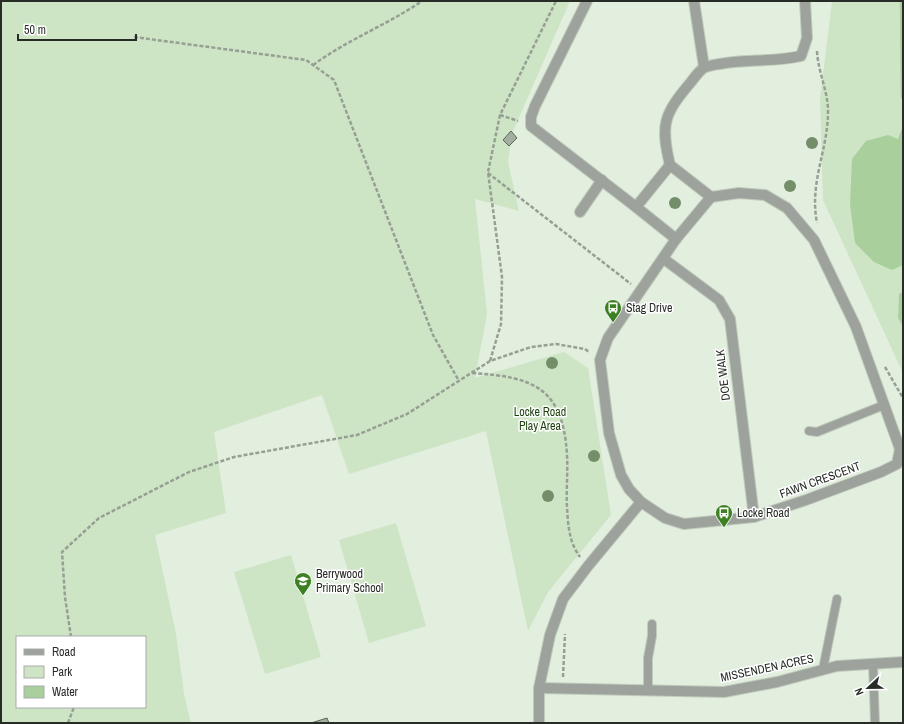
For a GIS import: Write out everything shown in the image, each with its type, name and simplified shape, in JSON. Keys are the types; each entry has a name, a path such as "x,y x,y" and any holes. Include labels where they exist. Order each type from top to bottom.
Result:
{"street":[{"path":"587,1 535,106 531,117 531,126 676,239"},
{"path":"694,1 704,67"},
{"path":"711,198 670,165 665,145 664,126 674,102 704,67 739,61 788,59 800,56 807,38 805,1"},
{"path":"636,207 670,165"},
{"path":"580,212 602,180"},
{"name":"FAWN CRESCENT","path":"739,194 765,195 787,208 814,240 856,327 900,449 897,464 881,472 806,500 754,517 684,524 665,518 641,502 629,489 620,475 609,433 600,360 608,338 664,259 676,239 711,198 739,194"},
{"name":"DOE WALK","path":"664,259 719,300 730,319 754,517"},
{"path":"539,723 539,688 550,636 564,599 588,566 641,502"},
{"name":"MISSENDEN ACRES","path":"539,688 724,692 777,682 837,666 903,662"}],"lane":[{"path":"809,431 817,432 884,405"},
{"path":"824,670 837,599"},
{"path":"648,690 648,658 652,636 652,624"},
{"path":"873,664 875,723"}],"path":[{"path":"313,65 326,55 407,11 422,1"},
{"path":"490,361 501,324 502,277 488,172 500,116 556,1"},
{"path":"134,37 306,60 334,80 433,335 459,381"},
{"path":"816,46 819,70 825,87 828,110 827,134 816,180 814,209 817,225"},
{"path":"500,116 531,126"},
{"path":"488,172 640,291"},
{"path":"71,636 65,597 62,552 99,518 189,472 234,457 357,434 407,414 490,361 531,347 556,344 585,349 600,360"},
{"path":"882,361 903,398"},
{"path":"472,373 505,376 522,380 541,390 554,402 563,429 567,454 566,494 571,543 588,566"},
{"path":"562,689 565,630"},
{"path":"68,723 74,708"}],"green space":[{"name":"Locke Road Play Area","path":"1,1 570,1 513,131 508,162 519,211 475,199 487,314 475,378 564,352 588,368 611,515 548,592 528,631 486,431 349,474 322,395 214,432 226,513 155,535 176,634 184,694 191,723 1,723"},
{"path":"832,1 903,1 903,292 899,294 898,318 903,327 903,373 823,200 820,99"},
{"path":"396,523 426,626 369,643 339,540"},
{"path":"291,555 321,657 265,674 234,572"}],"water":[{"path":"903,126 903,265 892,270 874,262 855,243 850,204 852,159 866,141 888,135 898,139"},
{"path":"903,292 903,327 898,318 899,294"}],"building":[{"path":"511,131 517,138 509,146 503,140"},
{"path":"327,718 329,723 311,723"}],"waterway":[{"path":"902,1 903,97"}],"place":[{"name":"Stag Drive","path":"613,323"},
{"name":"Locke Road","path":"724,528"},
{"name":"Berrywood Primary School","path":"303,596"}]}
